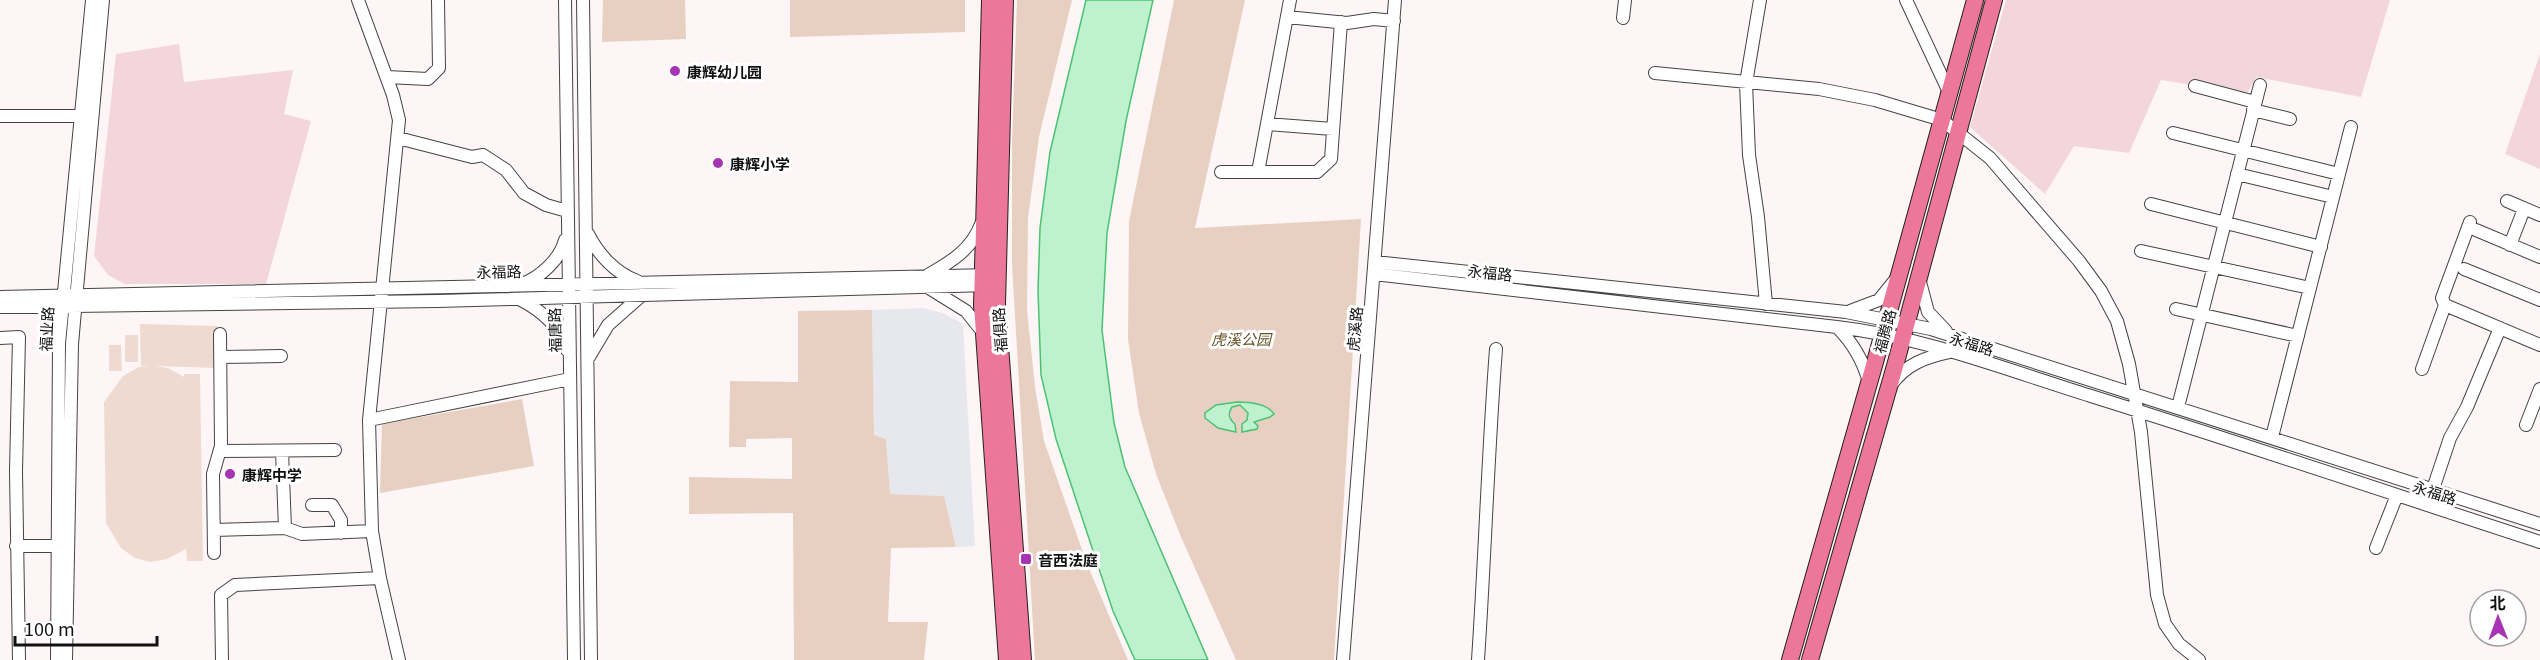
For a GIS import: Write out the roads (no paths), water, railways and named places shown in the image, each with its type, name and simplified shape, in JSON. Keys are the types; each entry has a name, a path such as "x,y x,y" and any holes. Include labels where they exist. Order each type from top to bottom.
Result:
{"main road":[{"name":"福俱路","path":"990,0 985,215 1023,660"},
{"name":"福俱路","path":"1005,0 990,280 984,334 1007,660"},
{"name":"福腾路","path":"1790,660 1870,383 1975,0"},
{"name":"福腾路","path":"1810,660 1905,331 1994,0"}],"street":[{"name":"福业路","path":"66,660 60,344 69,300 86,116 92,0"},
{"name":"福业路","path":"86,116 103,0"},
{"path":"358,0 398,113 398,138 369,420 372,531 399,660"},
{"path":"387,77 428,79 439,68 438,0"},
{"name":"福唐路","path":"565,0 574,660"},
{"path":"583,0 591,660"},
{"path":"1258,172 1290,0"},
{"name":"虎溪路","path":"1343,660 1395,0"},
{"path":"1623,18 1625,0"},
{"path":"1760,0 1746,83 1749,155 1758,217 1766,304"},
{"path":"1906,0 1949,92"},
{"path":"1287,17 1341,22 1374,19 1394,21"},
{"path":"1221,172 1317,172 1331,159 1341,22"},
{"path":"1655,73 1819,89 1875,100 1942,120 1990,158 2026,197 2101,291 2117,321 2137,410 2157,595 2165,624 2179,644 2199,660"},
{"path":"2178,407 2260,85"},
{"path":"2195,86 2290,120"},
{"path":"0,116 86,116"},
{"path":"1267,124 1333,129"},
{"path":"2272,437 2351,127"},
{"path":"2173,133 2339,174"},
{"path":"398,138 472,157 483,155 506,170 524,193 546,205 567,211"},
{"path":"2237,174 2333,197"},
{"path":"2507,201 2540,215"},
{"path":"2151,204 2320,247"},
{"path":"2510,244 2524,209"},
{"path":"984,334 966,311 925,282 949,264 976,238 985,215"},
{"path":"2422,369 2445,305 2442,298 2473,226 2540,257"},
{"path":"568,230 557,257 543,272 518,292 557,329 564,340 570,360"},
{"path":"586,230 601,255 616,270 642,289 608,325 588,361"},
{"path":"2141,251 2310,288"},
{"name":"永福路","path":"1374,268 1846,312 1905,331 1952,336 2134,392 2540,524"},
{"name":"永福路","path":"1374,268 1837,327 1885,326"},
{"path":"2464,269 2540,300"},
{"path":"1846,312 1879,300 1900,273"},
{"path":"1919,278 1928,312 1952,336"},
{"name":"永福路","path":"0,297 69,300 382,301 569,290 990,280"},
{"name":"永福路","path":"0,307 69,300 383,288 518,292"},
{"path":"2445,305 2540,345"},
{"path":"2176,309 2298,336"},
{"path":"1837,327 1850,340 1860,357 1870,383"},
{"path":"2433,489 2450,438 2467,407 2500,328"},
{"name":"永福路","path":"1905,331 1950,352 2137,410 2540,542"},
{"path":"214,553 213,474 220,451 220,334"},
{"path":"0,338 19,337 16,546 18,660"},
{"path":"1478,660 1487,532 1487,465 1496,349"},
{"path":"1889,388 1899,375 1915,362 1950,352"},
{"path":"220,357 281,356"},
{"path":"369,420 570,379"},
{"path":"2526,425 2540,389"},
{"path":"220,451 335,450"},
{"path":"282,451 285,528"},
{"path":"2376,548 2397,495"},
{"path":"312,505 332,505 341,520 341,532"},
{"path":"214,530 285,528 302,534 372,531"},
{"path":"16,546 63,546"},
{"name":"福业路","path":"57,660 63,546"},
{"path":"222,660 221,595 235,585 380,578"}],"place":[{"name":"康辉幼儿园","path":"675,71"},
{"name":"康辉小学","path":"718,163"},
{"name":"康辉中学","path":"230,474"},
{"name":"音西法庭","path":"1026,559"}],"park label":[{"name":"虎溪公园","path":"1241,338"}]}
